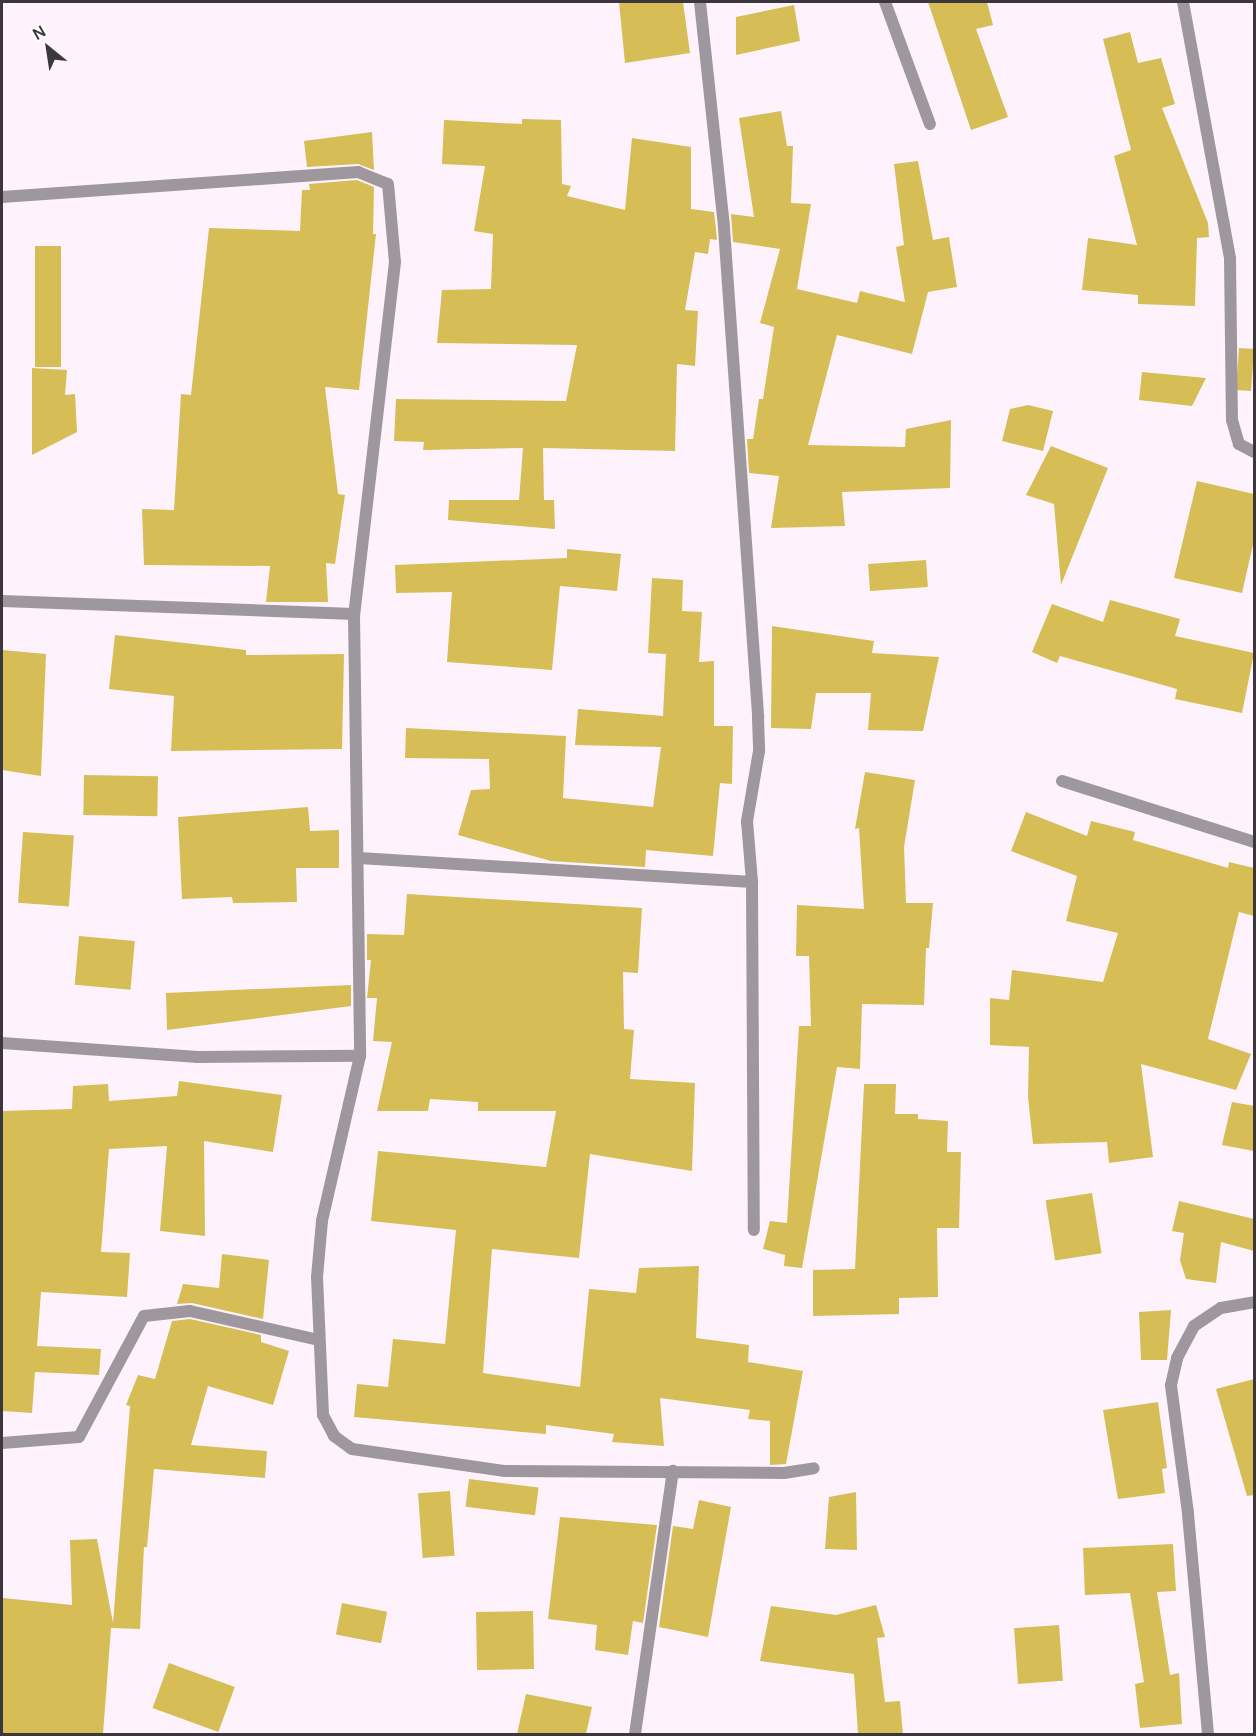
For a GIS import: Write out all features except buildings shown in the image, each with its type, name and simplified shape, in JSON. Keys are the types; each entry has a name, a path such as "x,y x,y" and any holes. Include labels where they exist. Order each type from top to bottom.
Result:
{"street":[{"path":"700,2 724,228 758,718 759,751 747,821 752,882 754,1230"},
{"path":"885,2 930,124"},
{"path":"1183,2 1230,259 1232,420 1239,444 1254,452"},
{"path":"2,197 358,172 388,184 395,262 354,614 360,1056 322,1221 316,1277 323,1415 334,1436 352,1449 505,1471 784,1473 814,1468"},
{"path":"2,601 354,614"},
{"path":"1062,781 1254,842"},
{"path":"358,858 752,882"},
{"path":"2,1043 197,1057 360,1056"},
{"path":"1209,1734 1188,1513 1172,1385 1177,1358 1194,1326 1221,1308 1254,1302"},
{"path":"2,1443 79,1437 144,1316 190,1311 319,1340"},
{"path":"635,1734 673,1471"}]}
